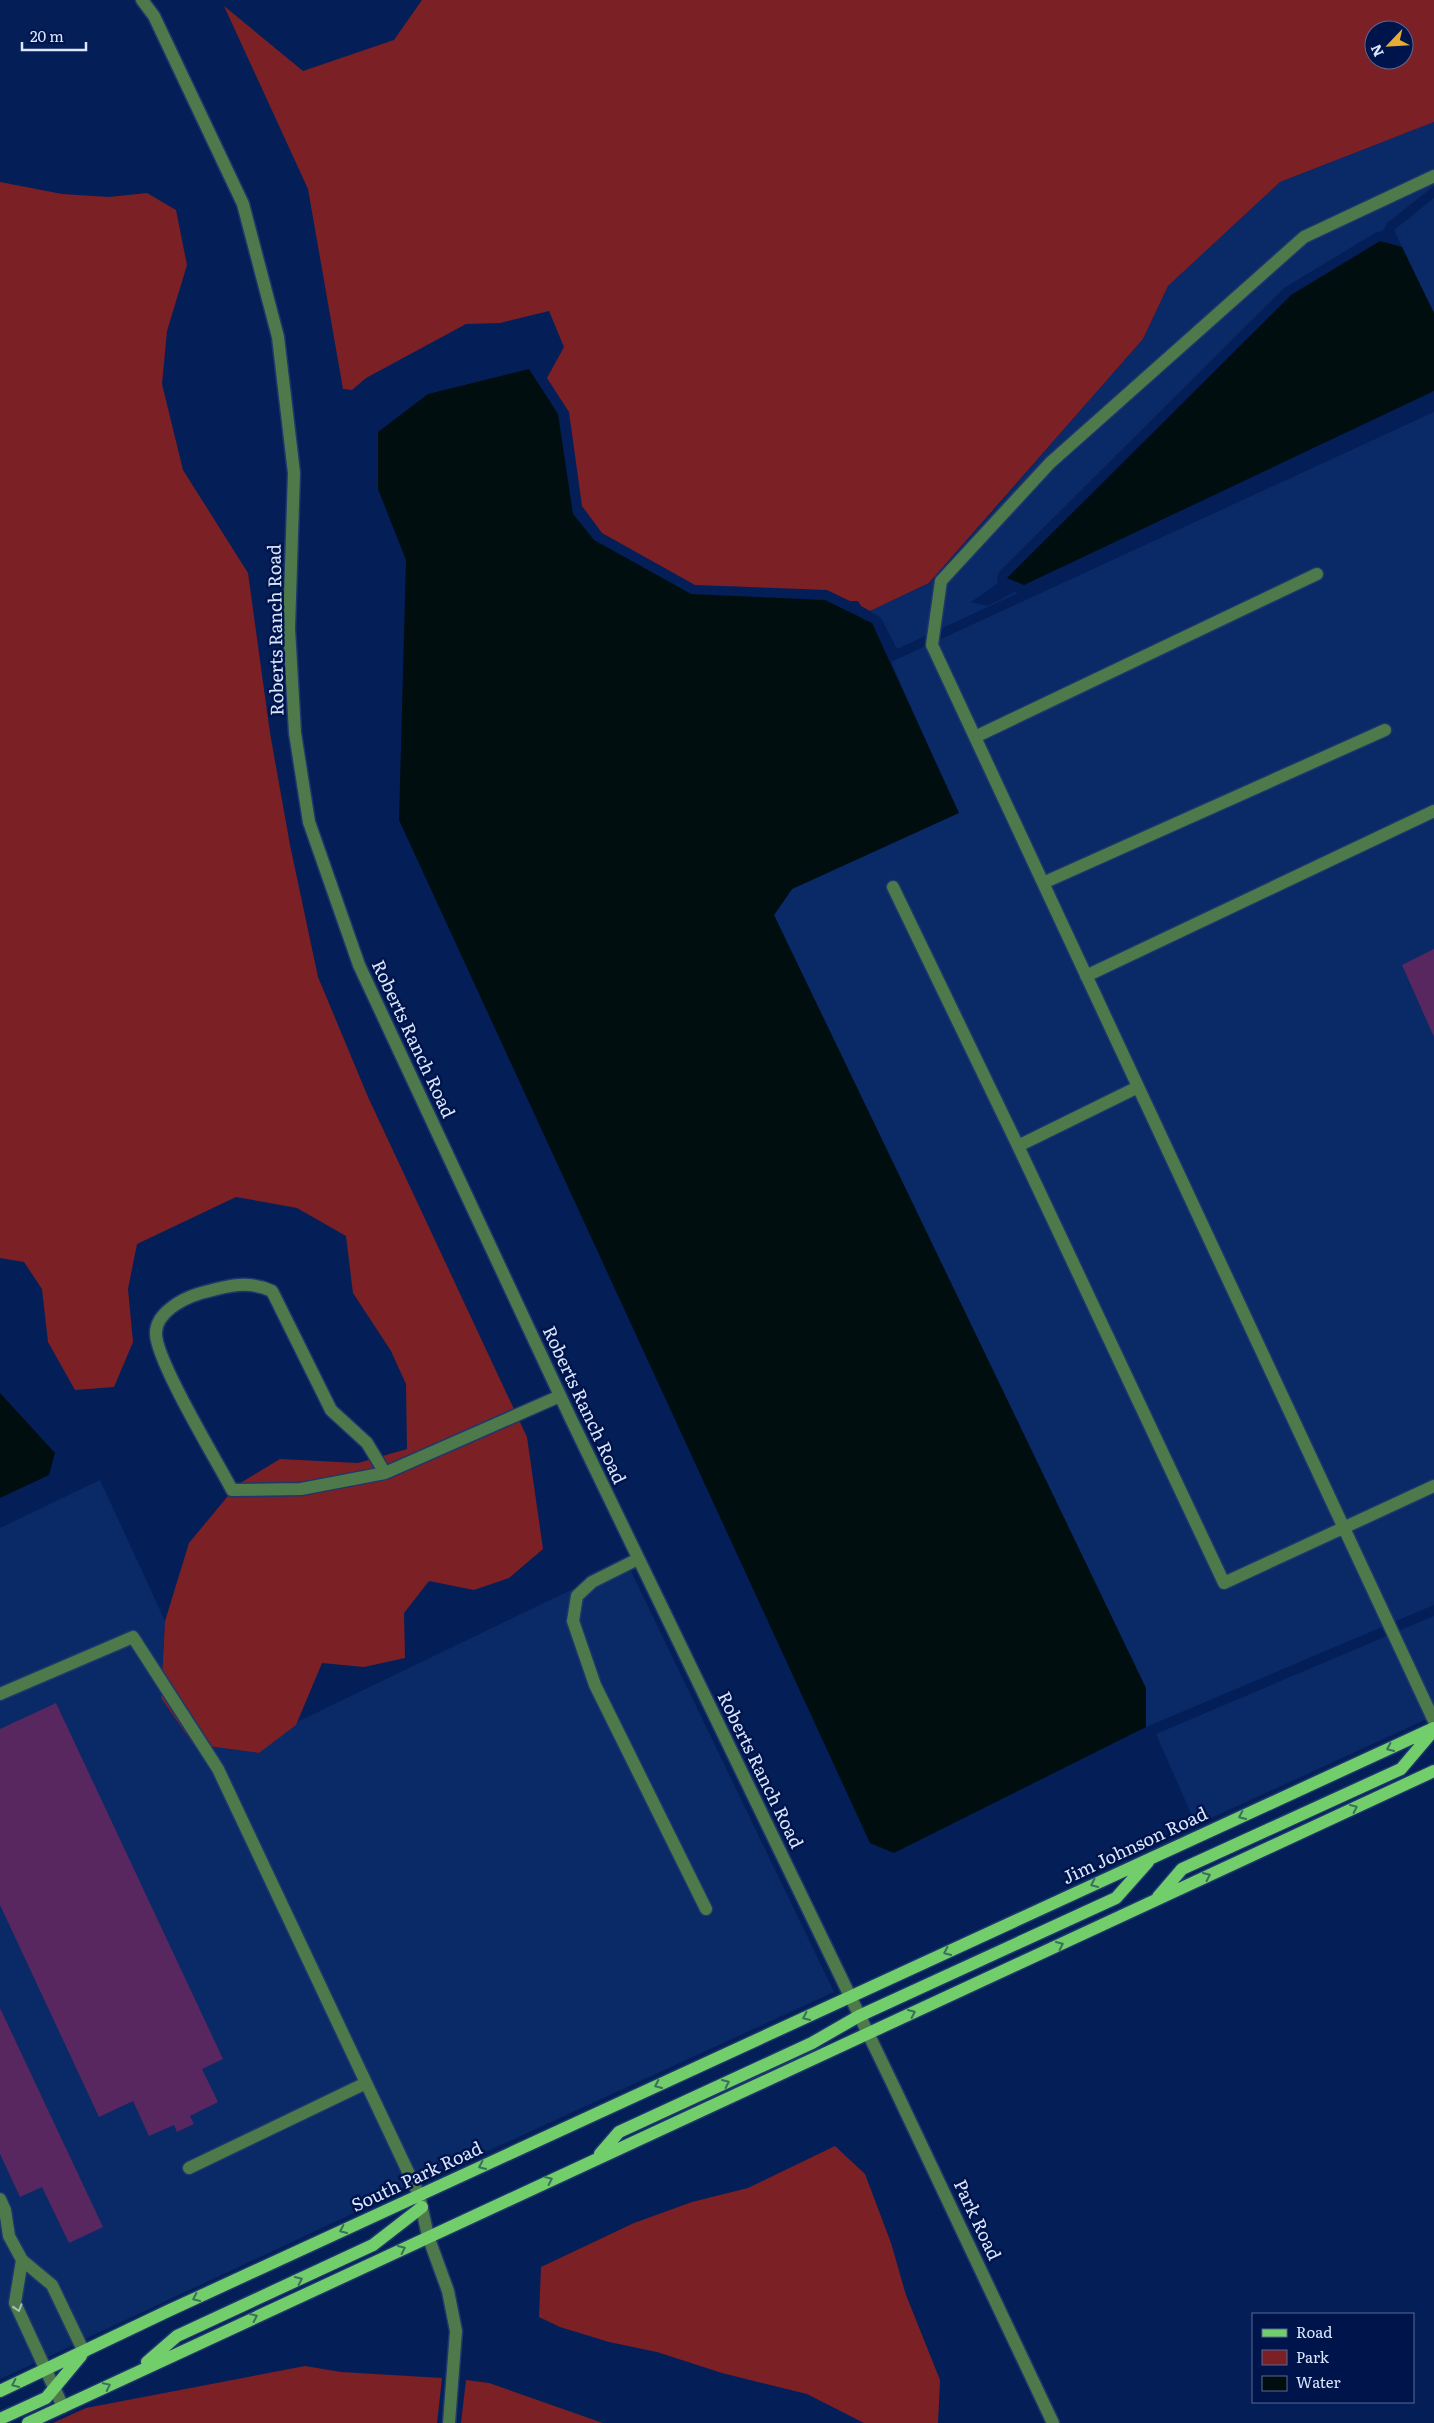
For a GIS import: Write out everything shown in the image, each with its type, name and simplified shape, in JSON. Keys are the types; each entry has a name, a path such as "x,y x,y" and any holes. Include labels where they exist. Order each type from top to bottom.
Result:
{"main road":[{"name":"Jim Johnson Road","path":"850,1997 1434,1729"},
{"path":"1154,1901 1182,1869 1401,1769 1434,1729"},
{"path":"28,2423 1434,1771"},
{"path":"595,2159 619,2132 812,2043 859,2016 1116,1898 1152,1858"},
{"name":"South Park Road","path":"0,2391 168,2310 420,2201 850,1997"},
{"path":"136,2372 177,2336 373,2245 420,2201"},
{"path":"0,2419 46,2398 84,2352"}],"street":[{"name":"Roberts Ranch Road","path":"142,0 154,16 244,204 278,337 294,472 289,628 295,733 309,822 358,966 560,1396 868,2034"},
{"path":"1434,176 1304,237 1050,463 941,581 932,645 1434,1721"},
{"path":"975,737 1317,574"},
{"path":"1043,883 1385,730"},
{"path":"1086,976 1434,811"},
{"path":"893,887 1018,1146 1224,1583 1434,1486"},
{"path":"1018,1146 1138,1087"},
{"path":"385,1473 367,1443 331,1410 272,1291 256,1284 226,1286 187,1298 164,1314 156,1332 162,1359 232,1490 301,1489 385,1473 560,1396"},
{"path":"638,1559 592,1582 577,1596 573,1621 596,1685 706,1909"},
{"path":"0,1694 133,1637 218,1768 420,2201 428,2236 448,2291 456,2331 449,2423"},
{"name":"Park Road","path":"868,2034 1052,2423"},
{"path":"189,2168 366,2083"},
{"path":"0,2199 5,2210 4,2238 22,2260 52,2285 84,2352"},
{"path":"22,2260 15,2303 63,2407"}],"shaded area":[{"path":"1434,122 1434,186 1387,223 1383,231 1375,233 1284,288 999,572 998,583 971,602 987,606 1015,592 1018,593 897,649 881,618 870,611 930,583 1143,339 1168,286 1280,182"},
{"path":"1434,198 1434,316 1394,230"},
{"path":"1434,412 1434,1605 1146,1727 774,915 792,889 958,813 891,662"},
{"path":"100,1480 165,1621 161,1698 193,1744 259,1753 297,1722 627,1563 834,1992 416,2184 405,2187 405,2189 85,2339 82,2337 76,2344 0,2379 0,1528"},
{"path":"1434,1616 1434,1712 1429,1718 1196,1825 1156,1734"}],"green space":[{"path":"422,0 1434,0 1434,122 1280,182 1168,286 1143,339 929,583 870,611 861,606 858,601 850,601 827,590 695,585 602,533 582,506 569,412 547,378 564,347 549,311 500,323 466,324 366,378 352,390 343,389 308,189 224,6 303,71 394,40"},
{"path":"0,182 62,194 109,197 147,193 176,210 187,265 167,331 162,384 183,470 248,573 270,733 290,845 318,977 368,1097 527,1437 543,1549 509,1578 474,1590 429,1581 404,1613 405,1658 364,1667 322,1663 296,1725 259,1753 193,1744 161,1698 165,1621 189,1543 237,1485 280,1459 358,1463 407,1449 406,1384 391,1351 353,1293 346,1236 297,1208 236,1197 137,1244 128,1289 133,1342 114,1387 75,1390 48,1342 42,1289 24,1262 0,1258"},
{"path":"835,2146 865,2174 891,2243 906,2295 940,2380 938,2423 864,2423 807,2394 722,2373 657,2352 609,2342 560,2327 539,2317 541,2267 634,2223 692,2202 748,2188"},
{"path":"305,2366 341,2372 442,2378 437,2423 53,2423 86,2408"},
{"path":"466,2380 489,2383 603,2423 461,2423"}],"water":[{"path":"1380,241 1402,247 1434,313 1434,391 1024,585 1007,578 1291,295"},
{"path":"529,369 558,414 573,514 594,540 691,594 825,600 872,623 959,813 792,889 774,915 1146,1688 1146,1727 894,1853 870,1843 399,820 406,560 378,489 378,432 428,394"},
{"path":"0,1393 55,1453 49,1475 0,1498"}],"building":[{"path":"1434,949 1434,1037 1402,965"},
{"path":"56,1703 223,2059 202,2069 218,2102 190,2116 194,2124 177,2132 174,2125 149,2136 133,2101 99,2117 0,1905 0,1729"},
{"path":"0,2008 103,2227 69,2243 42,2187 20,2197 0,2154"}]}
